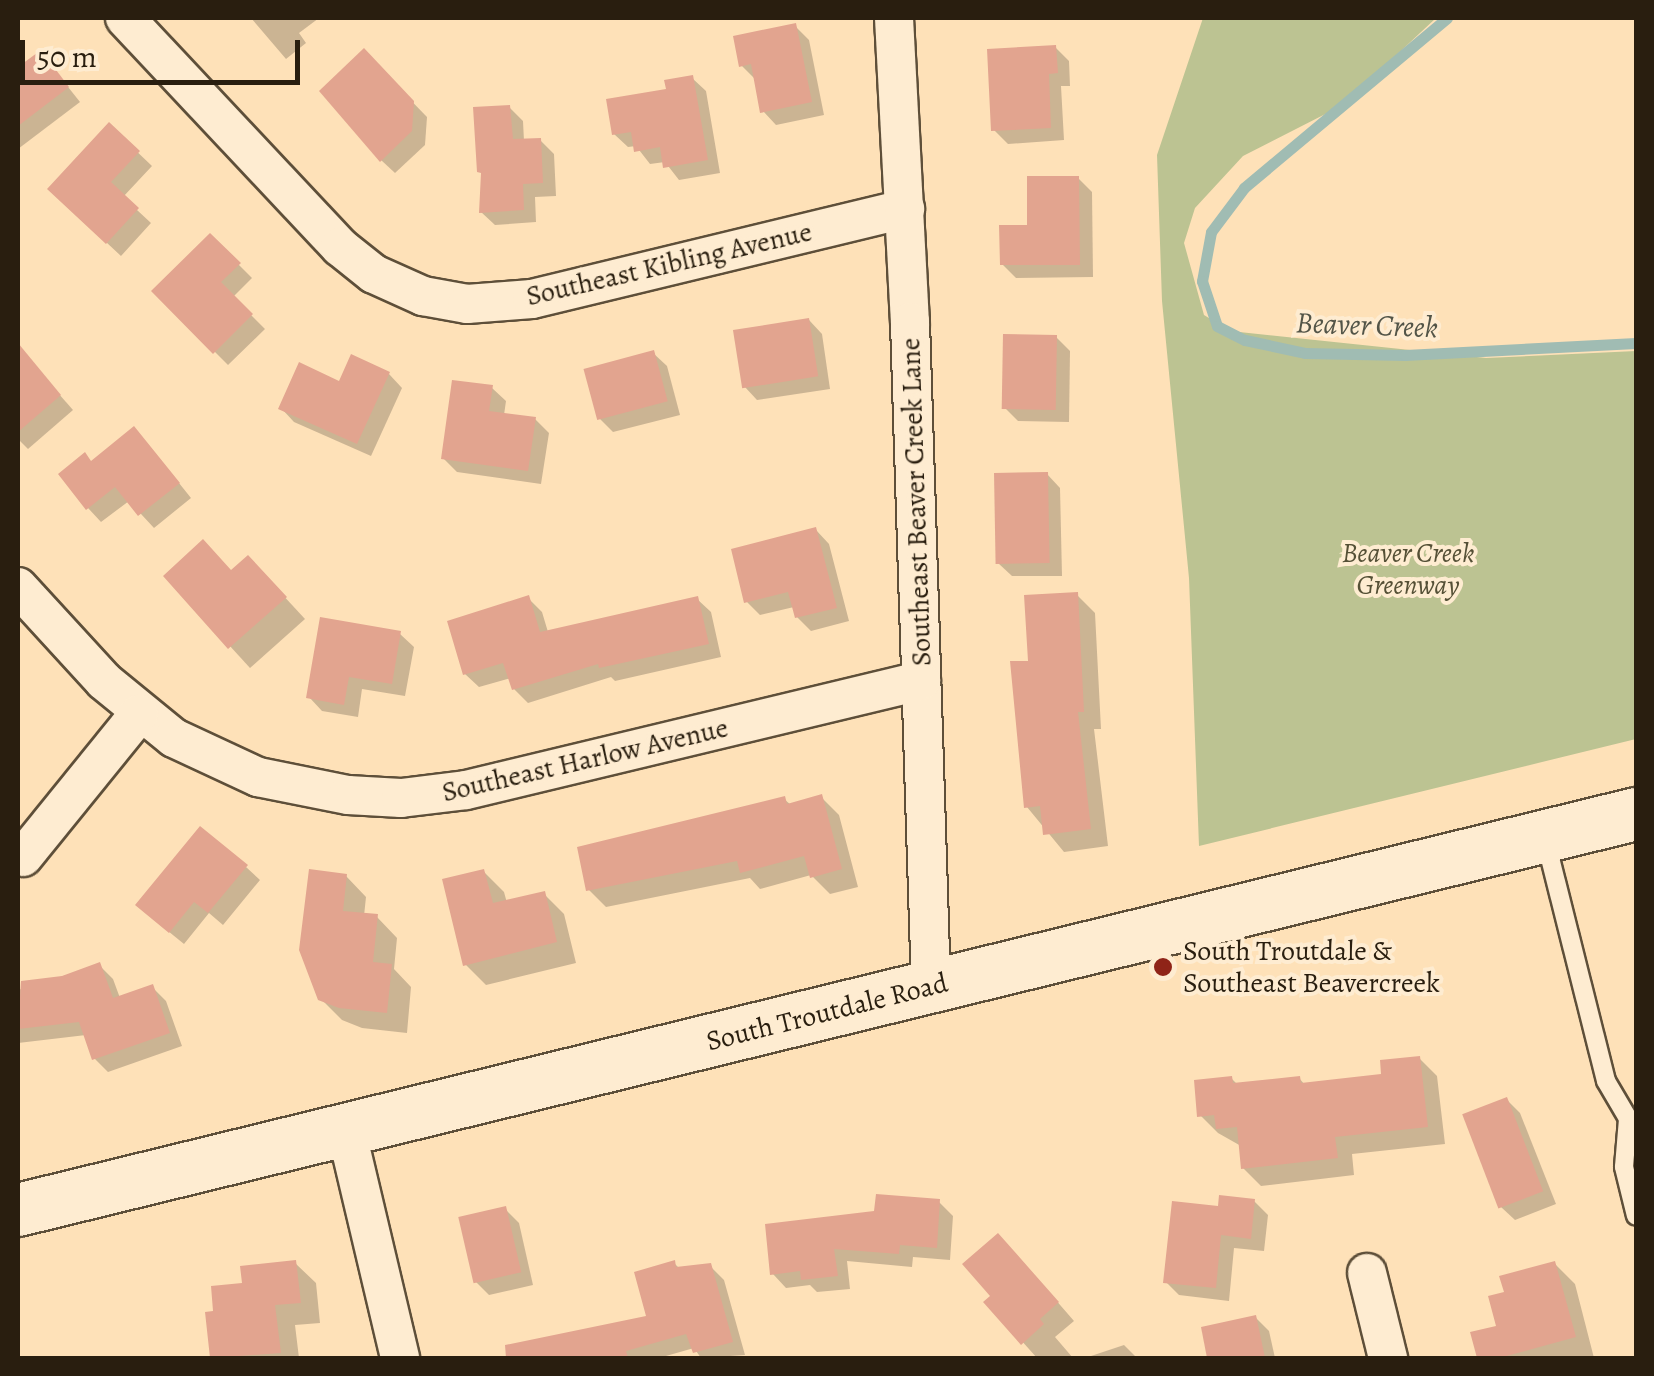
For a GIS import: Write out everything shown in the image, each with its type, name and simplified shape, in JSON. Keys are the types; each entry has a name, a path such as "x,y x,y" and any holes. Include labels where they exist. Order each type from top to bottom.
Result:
{"main road":[{"name":"South Troutdale Road","path":"18,1210 1636,814"}],"street":[{"name":"Southeast Kibling Avenue","path":"126,18 340,247 374,274 423,296 467,304 532,299 905,209"},
{"name":"Southeast Beaver Creek Lane","path":"894,18 905,209 930,987"},
{"name":"Southeast Harlow Avenue","path":"18,586 139,714 215,760 302,789 401,798 466,790 921,681"},
{"path":"23,857 139,714"},
{"path":"346,1129 400,1358"},
{"path":"1367,1273 1388,1358"}],"lane":[{"path":"1545,836 1606,1081 1632,1126 1624,1167 1636,1216"}],"green space":[{"name":"Beaver Creek Greenway","path":"1203,18 1436,18 1343,105 1243,156 1195,208 1184,243 1204,315 1230,331 1486,358 1636,351 1636,739 1199,846 1189,578 1162,301 1157,155"}],"building":[{"path":"796,23 812,102 760,113 751,64 739,67 733,36"},
{"path":"1056,45 1058,73 1049,74 1051,128 991,131 987,49"},
{"path":"364,48 414,101 412,131 380,162 319,91"},
{"path":"41,50 69,87 18,126 18,67"},
{"path":"693,75 708,160 663,168 660,147 634,152 631,132 612,135 606,99 666,89 664,80"},
{"path":"510,105 513,139 541,138 543,183 523,184 524,210 479,213 481,173 477,172 473,107"},
{"path":"109,122 140,151 111,182 139,208 106,244 47,189"},
{"path":"1027,176 1079,176 1080,265 1000,265 999,225 1027,225"},
{"path":"210,233 241,263 221,282 253,314 213,354 151,291"},
{"path":"809,318 818,376 742,388 733,330"},
{"path":"1003,334 1057,335 1056,410 1002,409"},
{"path":"18,343 61,395 18,432"},
{"path":"654,350 668,401 597,420 583,369"},
{"path":"351,354 390,372 357,444 278,409 299,362 339,381"},
{"path":"452,380 493,385 489,411 536,417 528,471 441,459"},
{"path":"134,426 180,483 138,516 115,487 86,510 58,474 85,452 91,461"},
{"path":"1048,472 1050,563 996,564 994,473"},
{"path":"816,527 837,608 795,618 788,592 744,603 731,549"},
{"path":"203,539 231,570 248,555 287,597 228,649 163,576"},
{"path":"1078,592 1084,712 1078,712 1091,829 1043,835 1040,806 1024,808 1010,661 1028,661 1024,595"},
{"path":"529,595 540,632 698,596 709,644 599,668 598,664 512,690 503,663 463,675 447,621"},
{"path":"320,617 401,631 392,684 349,677 344,705 306,698"},
{"path":"822,794 842,869 810,878 804,856 740,873 737,861 586,891 577,847 785,796 787,804"},
{"path":"200,826 248,865 208,913 194,902 169,933 135,905"},
{"path":"309,869 347,874 343,911 378,914 373,962 392,964 387,1013 339,1008 318,1000 299,950"},
{"path":"484,869 493,903 545,891 557,942 463,966 442,879"},
{"path":"100,962 113,998 153,984 170,1033 92,1060 79,1022 18,1029 21,981 62,976"},
{"path":"1420,1056 1428,1127 1335,1137 1338,1158 1241,1169 1237,1127 1216,1129 1214,1115 1197,1117 1194,1080 1232,1076 1233,1083 1300,1076 1301,1083 1381,1074 1380,1060"},
{"path":"1507,1097 1543,1191 1498,1208 1462,1114"},
{"path":"876,1194 940,1199 937,1248 900,1245 899,1254 834,1249 838,1276 801,1280 800,1271 770,1275 765,1224 874,1211"},
{"path":"1219,1195 1255,1199 1251,1239 1221,1235 1216,1288 1163,1283 1172,1201 1218,1206"},
{"path":"506,1206 521,1272 474,1283 458,1217"},
{"path":"998,1233 1059,1302 1040,1319 1044,1324 1021,1345 983,1302 990,1296 962,1264"},
{"path":"296,1260 301,1303 275,1305 281,1353 210,1358 205,1312 213,1311 211,1286 242,1283 240,1266"},
{"path":"675,1260 676,1267 711,1263 733,1342 693,1353 686,1334 626,1351 628,1358 506,1358 505,1345 646,1316 634,1272"},
{"path":"1555,1261 1576,1337 1499,1358 1477,1358 1470,1332 1496,1326 1488,1296 1504,1292 1499,1276"},
{"path":"1256,1315 1265,1358 1207,1358 1201,1327"}],"waterway":[{"name":"Beaver Creek","path":"1447,18 1244,188 1211,232 1202,281 1217,326 1245,340 1305,353 1405,355 1636,343"}],"place":[{"name":"South Troutdale & Southeast Beavercreek","path":"1163,967"}]}
